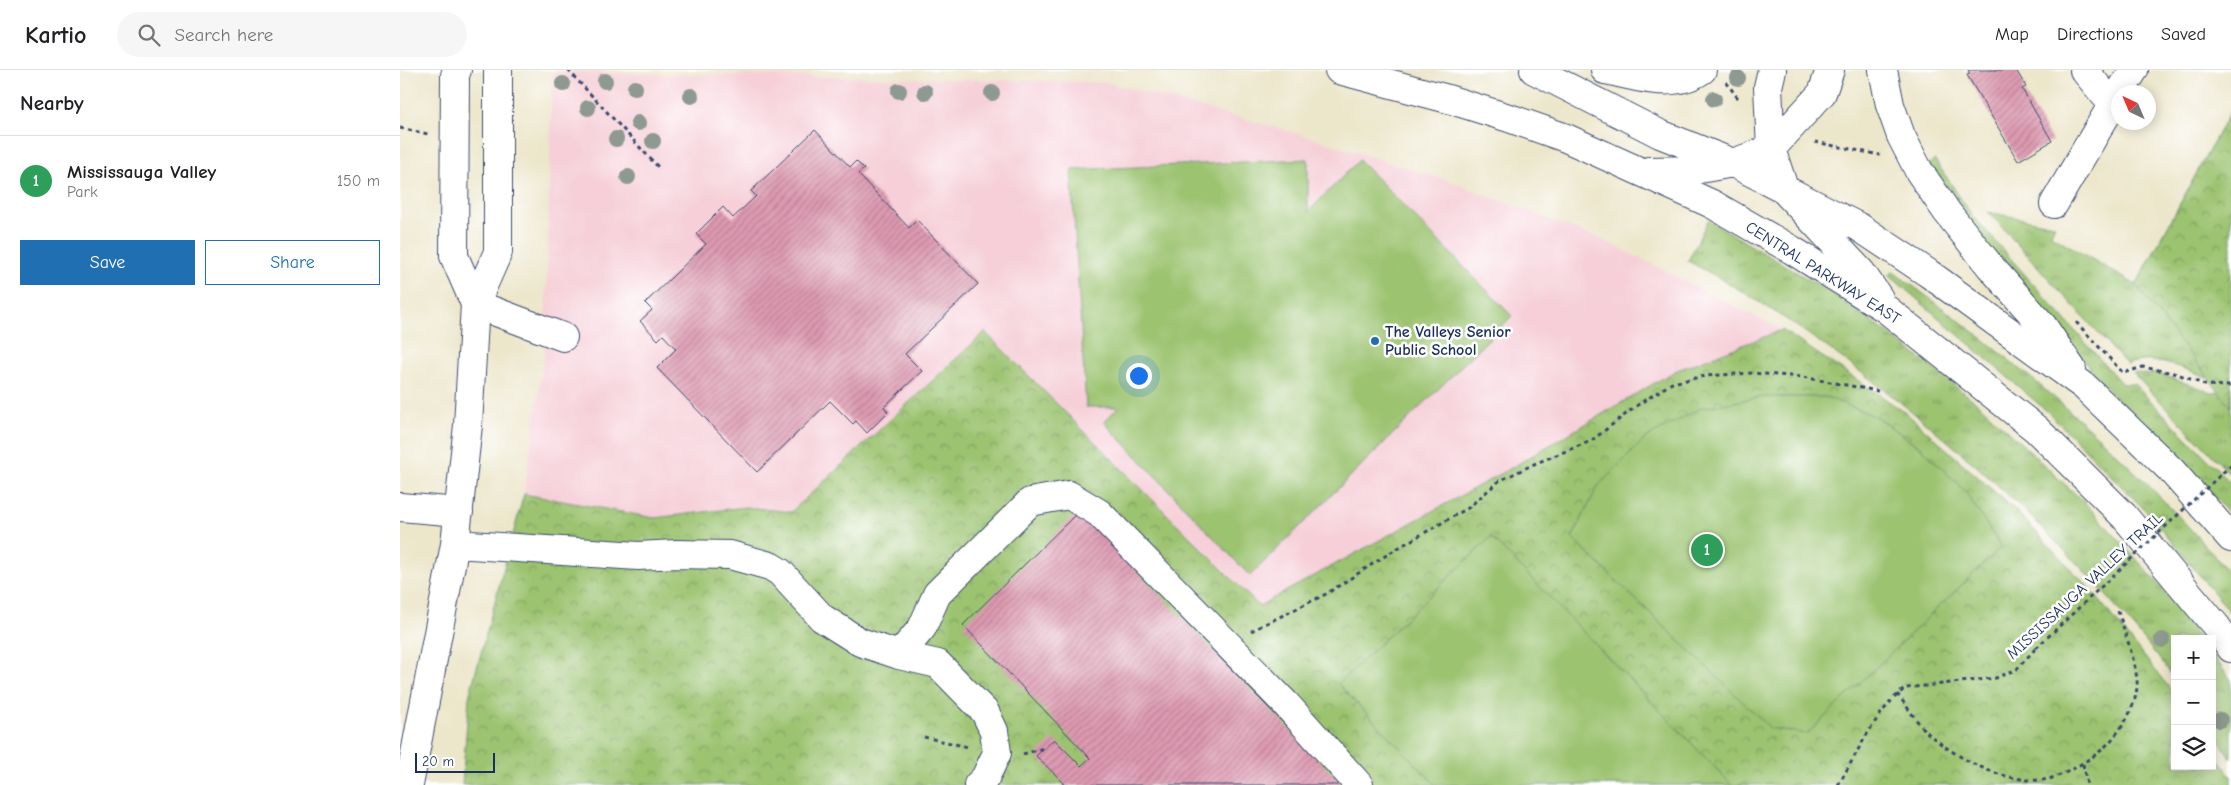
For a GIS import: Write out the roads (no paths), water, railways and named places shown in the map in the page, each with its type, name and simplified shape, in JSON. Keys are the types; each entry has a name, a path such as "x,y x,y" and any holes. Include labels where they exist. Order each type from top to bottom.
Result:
{"street":[{"path":"458,70 455,74 454,256 475,304 563,337"},
{"path":"409,785 455,544 468,425 475,304 498,252 498,70"},
{"name":"CENTRAL PARKWAY EAST","path":"1339,70 1386,81 1512,119 1566,138 1712,204 1792,250 1886,309 2036,429 2057,449 2124,516 2216,626 2231,648"},
{"path":"1534,70 1660,134 1733,163 1859,227 1973,304 2084,386 2171,470 2231,538"},
{"path":"1605,70 1652,80 1674,81 1702,70"},
{"path":"1772,70 1768,87 1771,149 1785,191 1861,272 1886,309"},
{"path":"1640,171 1694,170 1733,163 1771,149 1822,93 1830,70"},
{"path":"1882,70 1890,105 1901,136 1919,171 1947,212 2043,326 2084,386"},
{"path":"2084,70 2111,93"},
{"path":"2125,85 2134,70"},
{"path":"2054,204 2111,108"},
{"path":"899,655 922,628 937,594 1030,502 1069,494 1099,513 1285,703 1359,785"},
{"path":"400,507 459,512"},
{"path":"455,544 638,556 676,554 730,555 770,566 780,572 822,618 860,642 899,655 938,664 986,712 994,731 997,753 985,778 978,785"}],"place":[{"name":"The Valleys Senior Public School","path":"1375,341"},
{"name":"Mississauga Valley","path":"1707,550"}]}
